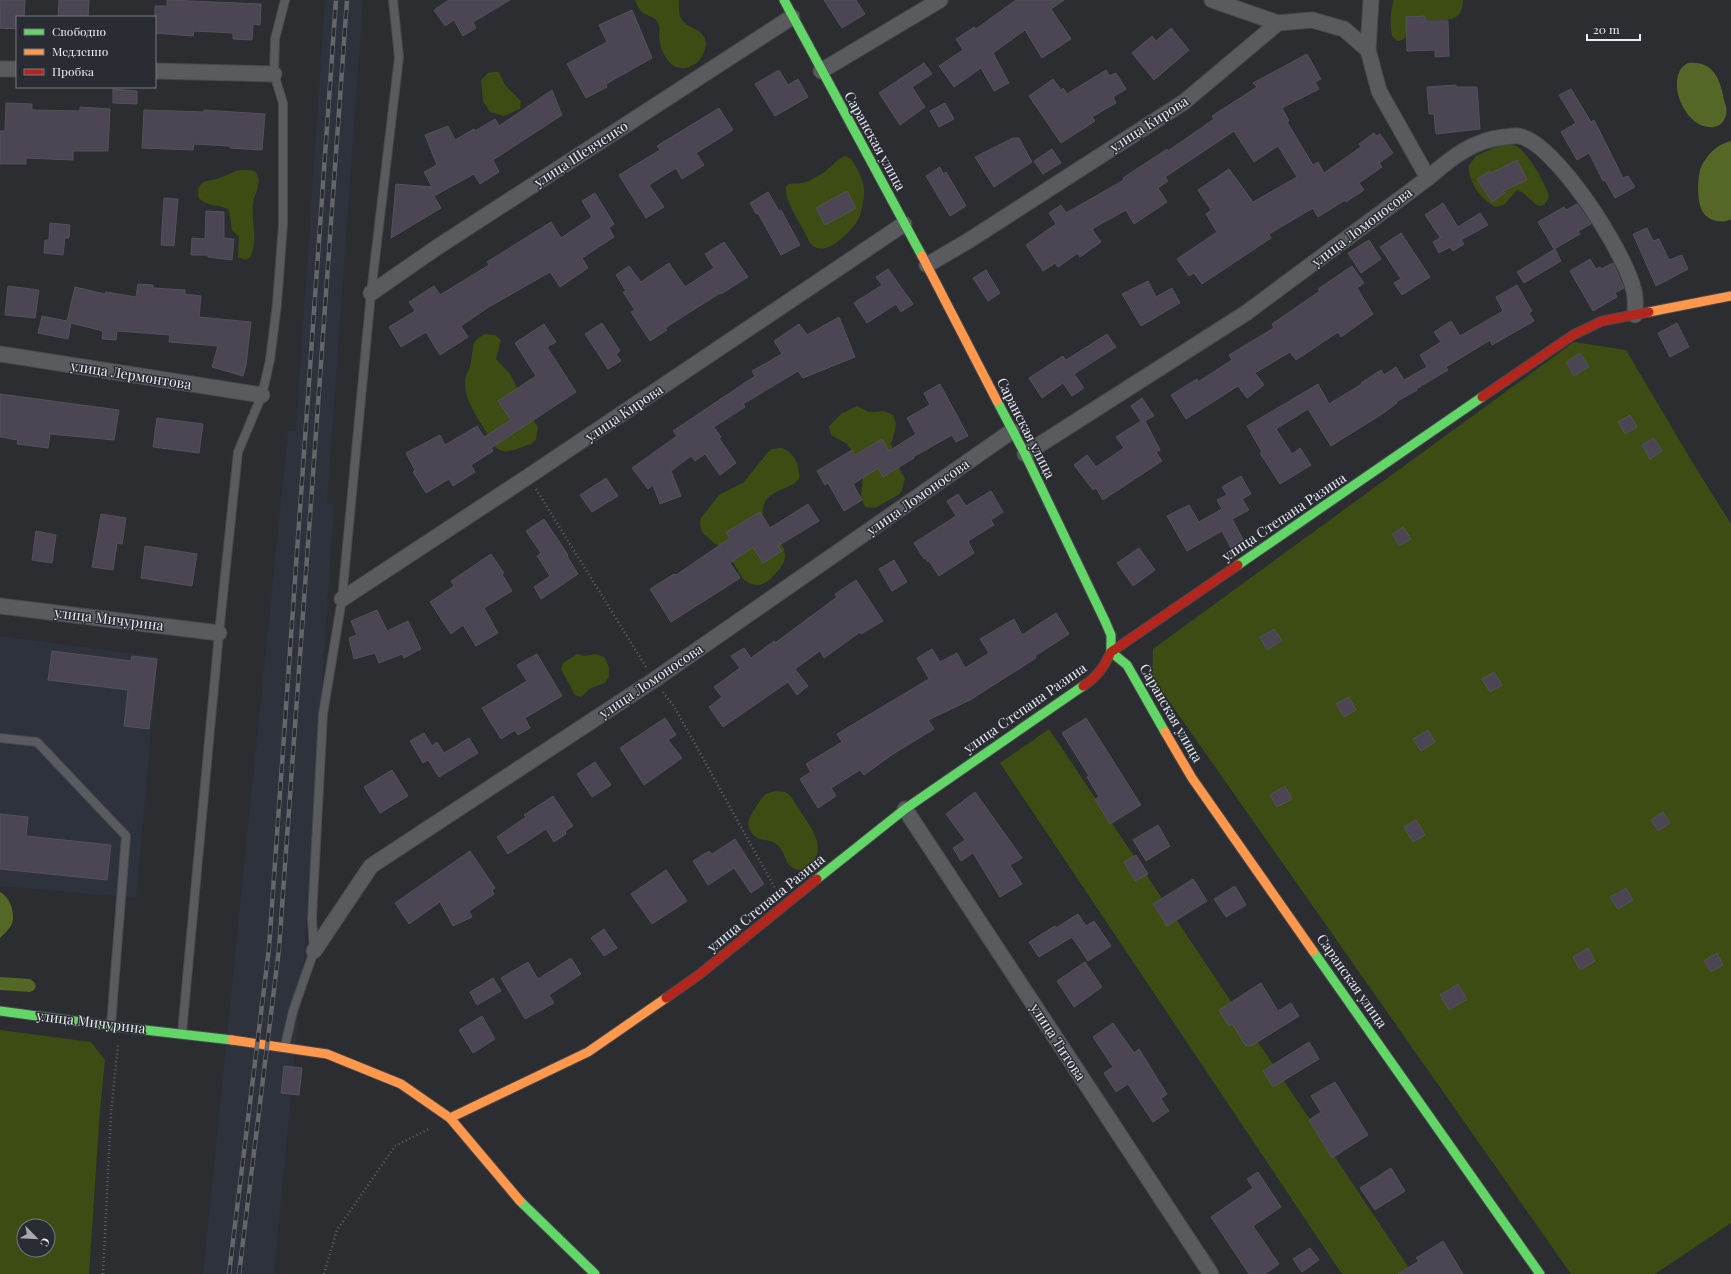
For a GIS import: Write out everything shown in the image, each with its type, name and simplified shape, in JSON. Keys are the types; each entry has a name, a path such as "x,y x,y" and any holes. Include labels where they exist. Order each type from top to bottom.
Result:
{"street":[{"name":"Саранская улица","path":"784,0 927,265 1025,454 1105,621 1111,635 1111,652 1127,665 1192,778 1540,1274"},
{"path":"821,71 940,0"},
{"path":"1212,0 1278,23 1312,20 1344,28 1368,50"},
{"path":"1371,0 1368,50 1379,91 1428,178"},
{"name":"улица Шевченко","path":"371,293 436,248 792,17"},
{"name":"улица Кирова","path":"927,265 968,241 1184,102 1278,23"},
{"path":"0,69 16,69"},
{"path":"156,72 274,74"},
{"name":"улица Ломоносова","path":"1025,454 1246,313 1428,178 1451,158 1479,142 1496,138 1519,136 1533,143 1560,167 1580,190 1603,225 1628,272 1634,291 1635,315"},
{"name":"улица Кирова","path":"342,599 529,476 904,224"},
{"name":"улица Степана Разина","path":"450,1118 588,1052 700,974 905,809 1094,679 1105,665 1111,652 1574,335 1602,321 1731,296"},
{"name":"улица Лермонтова","path":"0,354 262,395"},
{"name":"улица Ломоносова","path":"314,952 371,866 654,680 1012,431"},
{"name":"улица Мичурина","path":"0,606 218,633"},
{"name":"улица Титова","path":"905,809 1210,1274"},
{"name":"улица Мичурина","path":"0,1011 115,1026 182,1032 327,1054 401,1084 450,1118 516,1197 595,1274"}],"lane":[{"path":"182,1032 218,633 238,452 262,395 270,360 277,304 283,224 283,103 274,74 275,38 285,0"},
{"path":"285,1047 293,1012 314,952 312,918 323,714 342,599 371,293 399,57 393,0"},
{"path":"0,738 38,742 126,836 115,1026"}],"path":[{"path":"103,1274 115,1026"},
{"path":"324,1274 338,1230 395,1146 450,1118"}],"shaded area":[{"path":"325,0 363,0 327,503 334,504 304,959 274,1273 280,1274 203,1274 288,431 296,430"},
{"path":"0,636 158,657 136,898 0,886"}],"green space":[{"path":"635,0 679,0 681,19 686,24 700,32 705,38 706,43 703,55 695,64 681,68 670,63 663,52 659,38 660,30 657,21 642,12"},
{"path":"1394,0 1463,1 1461,10 1457,16 1451,19 1422,22 1415,25 1403,39 1397,41 1392,36 1391,27 1391,14"},
{"path":"1688,63 1697,63 1710,68 1718,79 1727,111 1724,120 1718,126 1703,126 1686,112 1680,101 1677,90 1677,79 1681,69"},
{"path":"499,72 505,85 521,101 520,109 504,116 490,112 483,101 481,80 488,73"},
{"path":"1731,141 1731,219 1724,222 1716,221 1705,215 1700,205 1698,185 1700,172 1703,162 1717,147"},
{"path":"1500,145 1516,146 1521,149 1531,161 1549,196 1546,203 1542,206 1534,203 1522,192 1517,190 1504,205 1496,207 1476,190 1470,177 1469,165 1476,156"},
{"path":"845,156 849,157 860,174 864,188 862,206 858,220 852,228 835,244 821,249 815,247 809,242 789,203 786,195 786,188 789,184 805,182 818,176"},
{"path":"240,170 254,171 257,174 259,182 253,204 253,251 250,258 245,260 238,257 239,237 232,230 229,210 205,203 200,199 198,194 200,186 204,182"},
{"path":"485,334 495,335 501,340 496,359 510,374 538,428 536,439 532,444 508,451 499,450 495,447 476,416 468,399 465,380 474,345 480,337"},
{"path":"1574,342 1626,350 1731,524 1731,1223 1655,1274 1571,1274 1152,677 1153,649"},
{"path":"857,406 869,412 884,411 893,415 896,423 891,444 900,470 905,479 901,492 898,495 875,508 865,507 861,497 863,476 857,457 847,444 831,435 829,426 841,414"},
{"path":"781,448 789,452 795,460 799,469 799,479 795,483 768,498 763,509 764,518 767,525 783,546 785,554 783,562 777,572 767,582 760,585 755,585 743,579 726,550 714,543 702,532 700,523 701,518 719,495 744,482 768,452 772,449"},
{"path":"577,654 584,656 595,654 602,656 605,658 609,668 609,676 605,683 591,688 581,697 575,695 561,669 563,663"},
{"path":"1049,729 1413,1274 1342,1274 1000,763"},
{"path":"775,791 785,792 791,796 814,834 817,843 817,853 813,862 803,870 792,867 786,860 783,852 774,842 755,837 749,828 749,820 758,803 766,794"},
{"path":"0,892 6,897 12,908 13,920 8,930 0,938"},
{"path":"0,977 30,979 36,986 34,990 30,992 0,990"},
{"path":"0,1030 91,1042 105,1060 100,1110 89,1274 0,1274"}],"building":[{"path":"0,0 25,0 24,16 16,16 16,29 0,28"},
{"path":"59,0 89,0 88,16 58,16"},
{"path":"167,0 261,4 260,25 253,24 252,40 233,39 233,33 194,31 193,36 156,33 155,6 167,6"},
{"path":"449,0 510,0 473,22 476,28 463,36 454,20 445,26 434,10"},
{"path":"824,0 856,0 865,14 842,28"},
{"path":"1016,0 1064,0 1051,9 1071,39 1042,58 1025,30 993,53 1009,83 994,91 981,68 954,87 939,66 963,50 956,39 974,27 976,29"},
{"path":"632,10 652,58 606,84 607,87 586,98 567,64 607,42 599,25"},
{"path":"1425,16 1425,21 1448,21 1449,56 1435,57 1435,50 1407,51 1406,17"},
{"path":"1171,28 1189,50 1154,80 1132,53 1152,36 1156,41"},
{"path":"1307,54 1321,79 1315,82 1319,89 1282,108 1289,121 1287,122 1313,165 1318,162 1324,173 1361,147 1359,144 1374,133 1376,136 1380,134 1393,153 1379,163 1382,167 1359,183 1364,190 1346,202 1345,200 1318,217 1313,208 1269,234 1271,238 1202,284 1194,273 1189,276 1177,259 1217,232 1206,214 1211,210 1198,190 1229,169 1253,202 1297,177 1278,146 1254,162 1234,131 1165,177 1168,181 1158,188 1167,202 1134,224 1126,210 1092,229 1101,242 1080,257 1078,253 1058,267 1055,263 1043,271 1026,245 1056,224 1049,213 1061,205 1066,213 1124,180 1123,178 1167,149 1168,151 1214,119 1212,116 1257,87 1253,83"},
{"path":"924,63 932,74 912,87 925,107 900,125 879,93"},
{"path":"779,70 788,85 798,79 808,97 775,116 755,84"},
{"path":"1106,70 1109,76 1116,73 1126,89 1113,97 1116,103 1092,117 1095,121 1061,143 1029,96 1053,79 1061,90 1063,88 1067,94"},
{"path":"1456,85 1456,87 1477,87 1480,129 1436,134 1434,114 1429,114 1427,87"},
{"path":"113,89 137,91 137,104 113,103"},
{"path":"1571,89 1591,122 1594,120 1623,178 1628,176 1635,187 1615,198 1605,180 1603,181 1589,153 1577,160 1561,132 1576,123 1559,95"},
{"path":"552,90 562,115 493,160 499,172 480,184 474,174 434,196 441,208 391,238 396,184 432,187 424,172 437,165 425,135 448,126 455,140 474,129 475,131 495,119 499,126"},
{"path":"6,103 32,104 32,110 80,111 80,107 110,109 108,151 73,151 73,160 26,158 26,164 0,164 0,131 5,131"},
{"path":"945,103 954,119 939,127 930,111"},
{"path":"719,108 733,130 696,153 704,165 682,179 676,168 649,185 664,207 646,218 619,175 660,150 657,146"},
{"path":"144,110 204,112 204,110 265,114 262,150 194,144 193,150 142,148"},
{"path":"1013,138 1019,138 1032,162 994,187 975,157"},
{"path":"1052,149 1061,163 1043,174 1034,161"},
{"path":"1517,160 1527,180 1503,191 1505,193 1492,202 1477,179 1490,171 1491,173"},
{"path":"940,167 943,174 946,172 966,206 950,216 926,176"},
{"path":"847,191 856,208 825,225 816,208"},
{"path":"768,192 779,211 781,210 800,245 781,255 758,213 756,214 750,203"},
{"path":"595,193 614,224 609,228 614,237 582,258 588,268 560,287 550,272 487,308 461,326 468,337 440,355 426,332 401,347 389,327 415,311 409,302 434,286 440,295 489,265 487,262 551,222 561,238 592,217 582,201"},
{"path":"164,198 178,199 174,246 161,245"},
{"path":"1443,203 1458,227 1480,213 1488,225 1461,240 1464,244 1453,251 1450,247 1439,253 1433,242 1443,236 1440,237 1425,215"},
{"path":"1577,204 1591,224 1578,231 1580,234 1554,249 1538,222 1564,207 1566,210"},
{"path":"206,211 224,212 224,238 234,239 232,260 208,257 208,255 191,255 192,238 205,239"},
{"path":"50,223 70,225 69,238 65,238 63,255 44,253 45,240 49,240"},
{"path":"1647,228 1653,241 1659,239 1669,260 1682,255 1688,269 1656,286 1633,234"},
{"path":"1401,233 1430,277 1402,295 1394,283 1401,279 1380,247"},
{"path":"1369,240 1381,259 1361,273 1348,253"},
{"path":"724,242 748,277 665,328 667,330 650,341 631,312 635,310 623,292 626,291 616,275 629,266 641,282 669,263 685,287 714,268 705,254"},
{"path":"1555,249 1561,261 1524,283 1517,272"},
{"path":"1590,259 1596,269 1600,267 1601,269 1613,263 1624,288 1615,293 1617,297 1593,311 1570,271"},
{"path":"1352,266 1364,283 1357,288 1373,314 1341,337 1338,332 1296,360 1290,352 1255,373 1264,385 1247,398 1238,386 1186,419 1171,395 1197,379 1198,382 1232,360 1229,355 1274,328 1272,324 1320,291 1318,289"},
{"path":"888,269 913,304 901,312 896,304 867,323 854,303 882,285 876,277"},
{"path":"986,270 1000,293 988,301 973,278"},
{"path":"1148,281 1156,297 1172,288 1180,303 1141,326 1122,294"},
{"path":"138,284 153,285 153,288 185,290 185,294 201,296 199,317 251,322 246,365 243,376 212,367 218,346 169,342 170,335 117,331 116,340 102,339 103,331 71,323 68,339 38,333 42,316 67,321 75,287 105,294 106,292 136,297"},
{"path":"1517,285 1532,311 1529,313 1534,321 1492,345 1490,340 1446,367 1448,370 1416,389 1417,390 1396,402 1397,403 1382,414 1331,446 1308,409 1276,429 1292,454 1300,448 1311,465 1280,484 1260,453 1262,452 1247,426 1318,384 1329,404 1362,384 1361,383 1381,370 1384,375 1396,367 1404,380 1427,367 1420,355 1441,342 1434,332 1451,321 1460,336 1503,311 1496,297"},
{"path":"8,286 39,290 35,318 5,315"},
{"path":"839,317 855,357 803,378 798,371 743,404 745,407 714,427 721,437 719,438 736,463 720,475 705,454 695,461 691,456 671,471 681,496 660,504 653,485 648,489 632,468 677,436 673,431 755,376 752,371 782,354 774,341 799,324 807,335"},
{"path":"602,323 620,351 616,354 621,361 608,369 585,334"},
{"path":"1677,323 1689,347 1670,357 1658,333"},
{"path":"544,324 556,342 547,347 576,392 491,448 493,451 471,465 475,472 453,486 449,479 426,493 413,472 415,470 406,453 440,435 445,445 477,426 484,437 511,420 498,401 536,376 515,343"},
{"path":"1107,334 1116,347 1074,374 1084,388 1072,396 1063,383 1042,398 1029,378 1063,356 1066,360"},
{"path":"1580,353 1589,367 1574,376 1566,362"},
{"path":"940,384 968,436 956,442 952,435 913,457 914,458 883,477 878,468 853,484 862,500 844,511 828,483 825,485 817,471 852,450 855,455 882,439 889,451 916,434 907,418 930,405 924,393"},
{"path":"0,394 119,410 114,440 50,434 48,448 17,444 18,440 0,437"},
{"path":"1142,398 1154,416 1145,421 1160,450 1156,452 1162,461 1103,500 1096,488 1093,490 1074,465 1087,455 1096,467 1124,448 1116,437 1141,421 1131,406"},
{"path":"1630,415 1637,427 1625,434 1618,422"},
{"path":"157,418 203,424 199,453 153,447"},
{"path":"1654,438 1662,451 1650,459 1642,445"},
{"path":"1241,476 1251,494 1242,499 1249,510 1232,519 1244,541 1231,548 1222,531 1187,551 1167,516 1189,505 1199,522 1222,509 1217,500 1227,495 1222,487"},
{"path":"606,478 618,496 592,512 580,495"},
{"path":"991,491 1003,512 991,520 994,525 968,541 974,553 939,576 929,561 928,562 925,558 924,559 914,543 956,516 947,501 958,494 966,506"},
{"path":"808,504 819,521 778,546 782,551 763,563 753,547 730,563 740,578 671,622 650,589 674,574 676,575 730,538 726,532 760,512 770,528"},
{"path":"101,514 126,518 122,544 117,543 113,570 92,567"},
{"path":"544,519 568,555 567,556 578,574 541,599 534,587 550,576 537,556 541,553 526,531"},
{"path":"1403,527 1411,539 1399,546 1392,534"},
{"path":"36,531 56,535 52,563 32,560"},
{"path":"145,546 197,554 192,586 141,578"},
{"path":"1139,548 1155,570 1133,586 1117,563"},
{"path":"491,554 504,573 502,574 512,591 484,608 498,633 476,646 463,625 451,634 430,602 454,586 451,581"},
{"path":"894,560 907,582 892,591 879,569"},
{"path":"856,580 883,621 861,634 860,632 824,658 820,651 795,669 808,686 797,695 788,682 723,727 709,707 722,697 714,687 740,668 731,656 744,648 751,658 774,641 775,643 837,597 835,594"},
{"path":"377,610 387,631 408,621 421,649 404,658 402,654 379,663 375,653 354,659 349,638 357,635 351,621"},
{"path":"1056,613 1069,634 1035,656 1036,658 970,700 928,720 934,729 893,754 864,775 860,770 831,788 836,796 818,808 800,779 811,772 806,764 842,742 837,734 929,679 917,658 932,649 940,662 957,653 965,668 989,653 980,639 1014,619 1022,635"},
{"path":"1274,629 1282,641 1267,650 1260,637"},
{"path":"52,651 131,661 132,656 157,659 149,729 124,726 128,690 48,680"},
{"path":"537,654 562,696 525,718 530,728 518,735 515,730 501,739 482,708 527,681 517,665"},
{"path":"1494,672 1502,685 1490,692 1482,679"},
{"path":"1349,697 1356,710 1344,717 1336,704"},
{"path":"665,718 676,735 668,740 682,758 644,785 620,748"},
{"path":"1086,718 1141,805 1110,824 1095,799 1099,797 1087,777 1089,776 1062,733"},
{"path":"1428,730 1435,742 1421,751 1413,739"},
{"path":"424,733 432,746 437,742 444,753 469,738 478,753 439,777 428,760 423,763 410,741"},
{"path":"595,762 611,785 592,797 577,774"},
{"path":"392,770 408,796 380,813 364,787"},
{"path":"1285,786 1292,799 1277,807 1270,795"},
{"path":"975,792 1022,858 1010,865 1022,884 1000,897 973,853 961,861 953,848 965,840 946,814"},
{"path":"553,796 573,826 565,831 566,834 554,842 546,829 508,854 497,837 526,817 524,815"},
{"path":"1663,812 1670,823 1658,831 1651,820"},
{"path":"0,814 28,817 26,836 111,845 107,880 0,869"},
{"path":"1416,820 1425,835 1413,842 1404,827"},
{"path":"1158,825 1170,846 1146,861 1133,840"},
{"path":"735,839 764,884 751,893 734,868 708,885 693,861 709,851 712,854"},
{"path":"470,851 495,888 492,890 494,894 469,911 472,917 453,926 440,902 409,924 395,903"},
{"path":"1136,855 1148,874 1135,881 1124,862"},
{"path":"666,870 687,901 652,924 631,894"},
{"path":"1193,879 1207,901 1167,926 1153,904"},
{"path":"1235,886 1246,905 1226,917 1214,899"},
{"path":"1626,888 1633,900 1618,909 1610,897"},
{"path":"1078,914 1086,926 1094,921 1111,946 1088,961 1072,937 1039,957 1029,942 1055,926 1056,928"},
{"path":"604,929 617,948 604,956 591,938"},
{"path":"1588,948 1595,961 1580,970 1573,957"},
{"path":"1717,953 1723,965 1711,972 1704,961"},
{"path":"571,958 581,974 549,995 554,1003 525,1019 501,978 528,962 538,979"},
{"path":"1085,962 1102,987 1074,1007 1057,981"},
{"path":"493,978 501,991 477,1005 470,992"},
{"path":"1261,983 1278,1011 1291,1003 1299,1016 1251,1046 1246,1046 1232,1024 1229,1026 1219,1010"},
{"path":"1458,984 1467,999 1449,1010 1440,995"},
{"path":"482,1016 495,1039 473,1053 459,1030"},
{"path":"1113,1023 1134,1053 1139,1049 1167,1094 1161,1099 1169,1111 1153,1122 1128,1084 1116,1092 1104,1073 1113,1067 1093,1037"},
{"path":"1309,1042 1319,1059 1273,1087 1263,1071"},
{"path":"284,1066 302,1068 299,1095 281,1093"},
{"path":"1335,1082 1368,1135 1332,1158 1309,1120 1321,1112 1311,1096"},
{"path":"1391,1168 1405,1191 1375,1210 1360,1188"},
{"path":"1258,1172 1281,1207 1253,1226 1279,1264 1265,1274 1249,1274 1211,1217 1253,1188 1247,1179"},
{"path":"1443,1241 1463,1274 1398,1274 1419,1261 1416,1258"},
{"path":"1310,1248 1319,1260 1302,1272 1293,1259"}],"railway":[{"path":"229,1274 269,948 336,0"},
{"path":"239,1274 279,949 347,0"}],"traffic: fast":[{"path":"784,0 922,256"},
{"path":"1238,565 1482,397"},
{"path":"997,401 1025,454 1105,621 1111,635 1111,652 1127,665 1165,732"},
{"path":"817,879 905,809 1083,686"},
{"path":"1313,951 1540,1274"},
{"path":"0,1011 232,1040"},
{"path":"520,1201 595,1274"}],"traffic: slow":[{"path":"922,256 997,401"},
{"path":"1649,312 1731,296"},
{"path":"1165,732 1192,778 1313,951"},
{"path":"450,1118 588,1052 666,998"},
{"path":"232,1040 327,1054 401,1084 450,1118 520,1201"}],"traffic: jam":[{"path":"1482,397 1573,335 1602,321 1649,312"},
{"path":"1083,686 1100,671 1111,652 1238,565"},
{"path":"666,998 700,974 817,879"}]}
